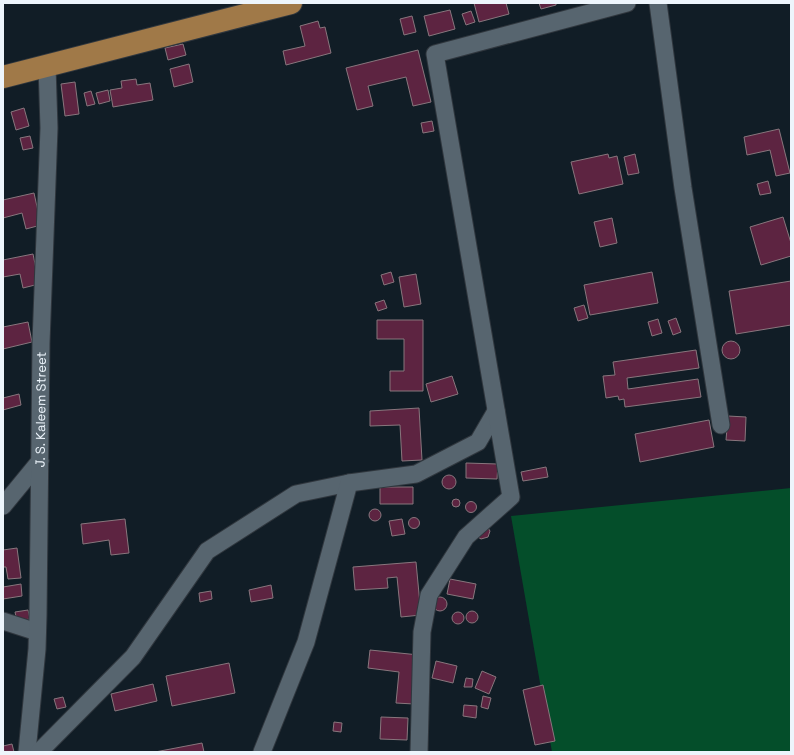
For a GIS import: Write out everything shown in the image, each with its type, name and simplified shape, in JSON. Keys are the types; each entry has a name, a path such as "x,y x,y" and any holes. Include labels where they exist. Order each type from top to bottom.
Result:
{"main road":[{"path":"3,77 291,3"}],"street":[{"path":"419,752 422,632 429,596 466,537 511,497 435,54 627,3"},
{"path":"658,3 683,188 721,426"},
{"name":"J. S. Kaleem Street","path":"27,752 37,632 41,343 48,128 48,66"},
{"path":"39,752 133,657 207,551 296,494 349,483 416,474 478,442 496,411"},
{"path":"3,506 40,461"},
{"path":"262,752 306,642 349,483"},
{"path":"3,621 37,632"}],"green space":[{"path":"791,488 791,752 552,752 511,516"}],"building":[{"path":"474,3 506,3 509,14 479,22"},
{"path":"539,3 556,3 556,5 541,9"},
{"path":"450,10 455,29 429,36 424,16"},
{"path":"471,11 475,22 466,25 462,14"},
{"path":"412,16 416,32 404,35 400,19"},
{"path":"318,21 320,28 325,27 331,53 286,65 283,51 305,46 300,26"},
{"path":"183,44 186,55 168,60 165,48"},
{"path":"418,50 431,102 413,106 406,77 368,86 373,106 357,110 346,68"},
{"path":"189,64 193,82 174,87 170,69"},
{"path":"136,79 137,85 150,83 153,100 113,107 110,90 122,88 121,81"},
{"path":"75,82 79,114 65,116 61,84"},
{"path":"108,90 110,101 99,104 96,93"},
{"path":"91,91 95,104 87,106 84,93"},
{"path":"24,108 29,126 16,130 11,112"},
{"path":"432,121 434,131 423,133 421,123"},
{"path":"779,129 790,173 776,176 770,150 747,155 744,137"},
{"path":"30,136 33,148 23,150 20,138"},
{"path":"608,154 609,158 617,156 623,184 579,194 571,162"},
{"path":"635,154 639,173 628,175 624,157"},
{"path":"768,181 771,193 760,195 757,184"},
{"path":"34,193 41,225 26,229 22,213 3,218 3,200"},
{"path":"783,217 791,243 791,256 761,265 750,227"},
{"path":"612,218 617,243 600,247 594,222"},
{"path":"33,254 39,284 23,288 20,274 3,277 3,260"},
{"path":"391,272 394,282 384,285 381,275"},
{"path":"652,272 658,303 590,315 584,285"},
{"path":"416,274 421,304 404,307 399,277"},
{"path":"791,281 791,325 736,334 729,291"},
{"path":"384,300 387,308 378,311 375,303"},
{"path":"584,305 588,318 578,321 574,308"},
{"path":"676,318 681,332 673,335 668,321"},
{"path":"658,319 662,333 652,336 648,322"},
{"path":"377,320 423,320 423,391 390,391 390,371 404,371 404,339 377,339"},
{"path":"28,322 32,342 3,349 3,327"},
{"path":"727,341 735,341 740,346 738,357 735,359 727,359 722,354 722,346"},
{"path":"696,350 699,368 627,378 628,389 698,379 701,397 625,407 624,399 619,400 618,396 606,398 603,376 615,375 613,362"},
{"path":"452,376 458,394 431,402 426,384"},
{"path":"19,394 21,405 3,410 3,398"},
{"path":"419,408 422,460 402,461 400,425 370,426 370,411"},
{"path":"728,416 746,417 745,441 726,440"},
{"path":"709,420 714,447 640,462 635,434"},
{"path":"466,463 498,464 497,479 466,478"},
{"path":"546,467 548,477 523,481 521,472"},
{"path":"446,475 452,475 456,479 456,485 452,489 446,489 442,485 442,479"},
{"path":"380,487 413,487 413,504 380,504"},
{"path":"454,499 458,499 460,503 458,507 454,507 452,505 452,501"},
{"path":"469,502 473,502 475,503 475,511 469,512 466,509 466,505"},
{"path":"375,509 379,511 381,515 379,519 375,521 371,519 369,515 371,511"},
{"path":"414,517 418,519 420,523 418,527 414,529 410,527 408,523 410,519"},
{"path":"125,519 129,553 111,555 109,540 83,544 81,524"},
{"path":"402,519 405,534 392,536 389,521"},
{"path":"488,528 490,531 488,537 481,539 478,537"},
{"path":"17,548 21,578 8,579 6,567 3,567 3,550"},
{"path":"416,562 421,615 401,617 397,577 387,578 388,588 355,590 353,567"},
{"path":"450,579 476,584 473,599 447,594"},
{"path":"21,584 22,596 3,599 3,587"},
{"path":"271,585 273,598 251,602 249,590"},
{"path":"211,591 212,599 200,602 199,593"},
{"path":"440,597 445,599 447,604 445,609 440,611 435,609 433,604 435,599"},
{"path":"28,610 30,619 17,621 15,612"},
{"path":"472,611 476,613 478,617 476,621 472,623 468,621 466,617 468,613"},
{"path":"458,612 462,614 464,618 462,622 458,624 454,622 452,618 454,614"},
{"path":"370,650 419,655 414,704 396,703 399,672 368,668"},
{"path":"436,661 457,666 453,683 432,678"},
{"path":"229,663 235,693 172,706 166,676"},
{"path":"482,671 496,677 489,694 475,688"},
{"path":"466,678 473,679 472,687 464,687"},
{"path":"153,684 157,701 115,711 111,694"},
{"path":"543,685 555,741 535,745 523,690"},
{"path":"483,696 491,698 488,709 481,707"},
{"path":"63,697 66,707 57,709 54,699"},
{"path":"464,705 477,706 476,718 463,716"},
{"path":"381,717 408,718 407,740 380,739"},
{"path":"334,722 342,723 341,732 333,731"},
{"path":"202,743 204,752 155,752"},
{"path":"12,744 14,752 4,752 3,746"}]}
